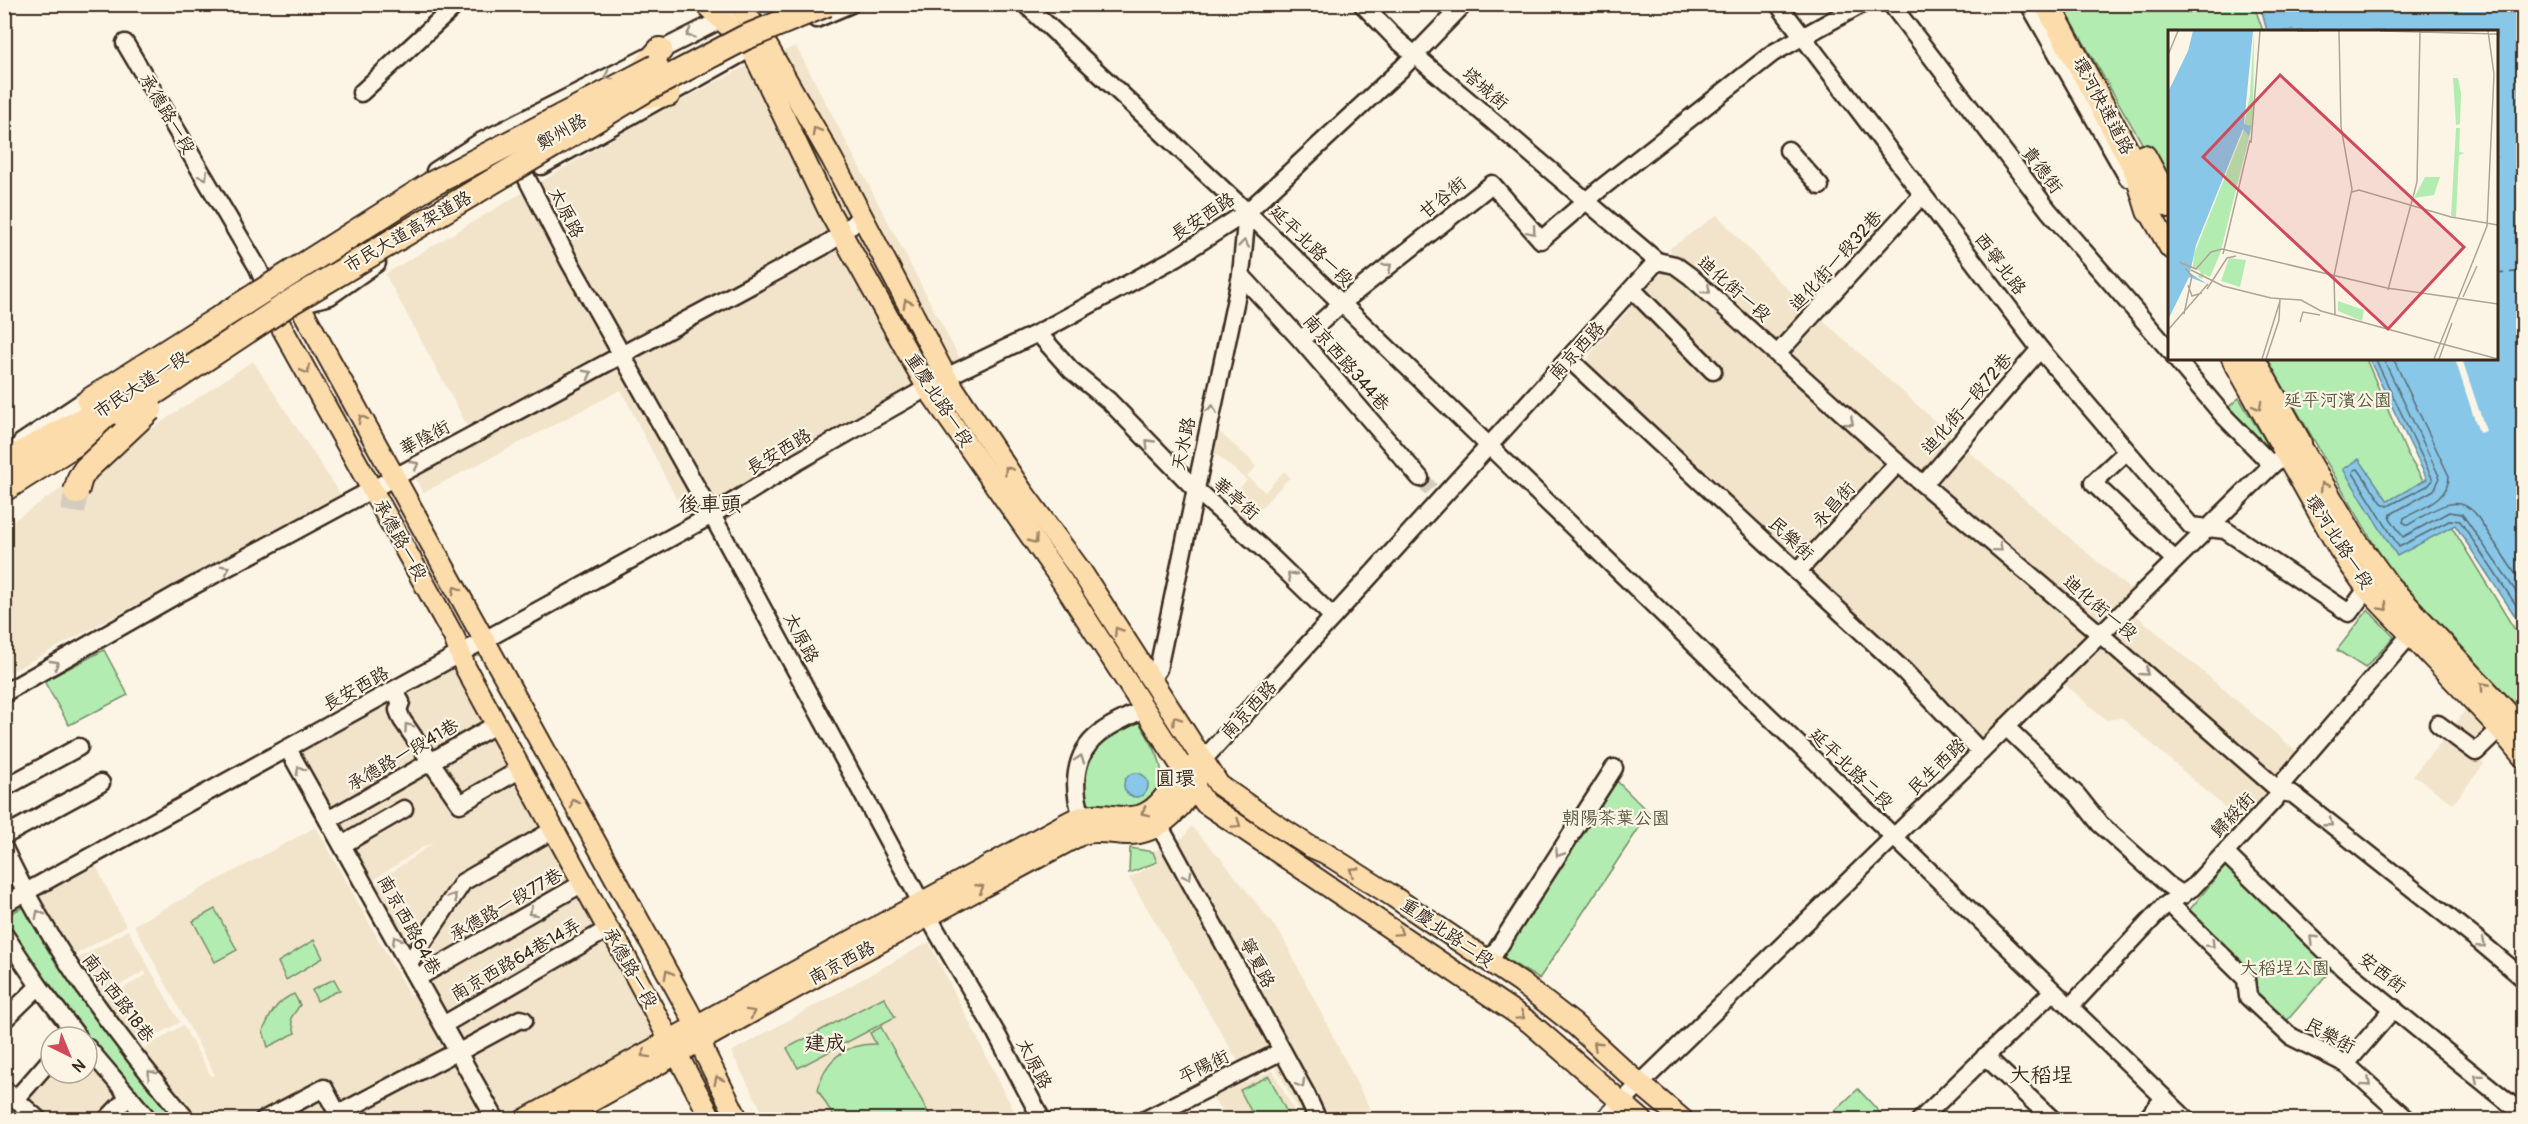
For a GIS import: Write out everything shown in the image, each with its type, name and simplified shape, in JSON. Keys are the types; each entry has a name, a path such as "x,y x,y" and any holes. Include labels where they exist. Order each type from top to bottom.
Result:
{"highway":[{"name":"市民大道高架道路","path":"4,462 99,394 430,185 553,119 782,4"},
{"name":"市民大道高架道路","path":"4,489 289,308 647,89 744,38 827,4"},
{"name":"環河快速道路","path":"2047,4 2137,172 2159,208"},
{"name":"環河快速道路","path":"2061,4 2159,208"},
{"path":"4,462 103,409 401,216 619,98 744,23"},
{"path":"619,98 660,50"},
{"path":"619,98 668,94"},
{"path":"75,492 86,469 150,408 270,331 289,308"},
{"path":"2253,360 2285,454"},
{"path":"4,489 103,409"}],"main road":[{"name":"重慶北路一段","path":"705,4 744,23 862,215 946,377 1022,490 1081,572 1202,761"},
{"name":"重慶北路一段","path":"744,23 842,234 928,389 1060,578 1189,778"},
{"path":"2159,208 2168,244"},
{"name":"承德路一段","path":"272,280 393,477 698,1033 738,1119"},
{"name":"承德路一段","path":"272,280 289,308 372,489 454,637 459,655 608,929 618,941 712,1119"},
{"name":"環河北路一段","path":"2233,360 2339,549 2367,589 2500,729 2523,758"},
{"name":"環河北路一段","path":"2285,454 2357,541 2389,585 2523,730"},
{"name":"南京西路","path":"558,1119 698,1033 925,910 1082,816 1099,814 1128,817 1145,814 1189,778 1202,761"},
{"name":"重慶北路二段","path":"1202,761 1219,785 1240,801 1384,891 1521,983 1575,1025 1683,1119"},
{"name":"南京西路","path":"925,910 1082,834 1104,831 1131,834 1159,825 1179,808 1189,778"},
{"name":"重慶北路二段","path":"1189,778 1205,803 1528,1022 1642,1119"},
{"name":"南京西路","path":"524,1119 674,1047"}],"street":[{"path":"361,93 457,4"},
{"name":"鄭州路","path":"272,280 480,142 660,50 744,23 851,4"},
{"name":"延平北路一段","path":"1025,4 1247,212 1488,446"},
{"name":"塔城街","path":"1362,4 1415,54 1585,201"},
{"name":"長安西路","path":"4,904 712,515 797,462 946,377 1038,333 1177,257 1247,212 1415,54 1464,4"},
{"name":"西寧北路","path":"1778,4 2040,350 2191,526 2225,530 2349,613 2367,589"},
{"path":"1658,261 1585,201 1773,53 1862,4"},
{"name":"貴德街","path":"1891,4 2049,211 2168,350"},
{"path":"2029,4 2159,208"},
{"name":"鄭州路","path":"289,308 330,296 405,246 668,94 744,23"},
{"name":"承德路一段","path":"125,43 248,252 272,280"},
{"path":"1788,150 1820,186"},
{"name":"太原路","path":"525,175 925,910 995,1031 1041,1119"},
{"name":"甘谷街","path":"1342,303 1492,184 1541,240 1585,201"},
{"name":"迪化街一段32巷","path":"1778,353 1922,195"},
{"name":"天水路","path":"1150,680 1158,669 1241,275 1247,212"},
{"name":"華陰街","path":"4,693 178,594 814,252 842,234 862,215"},
{"name":"迪化街一段","path":"1658,261 1675,265 1690,276 1778,353 1838,411 2281,792 2293,794 2479,941 2523,979"},
{"name":"南京西路","path":"1202,761 1333,617 1437,497 1488,446 1658,261"},
{"name":"南京西路344巷","path":"1241,275 1301,340 1420,478"},
{"name":"市民大道一段","path":"4,454 272,280"},
{"path":"1633,290 1713,371"},
{"path":"1301,340 1342,303"},
{"name":"市民大道一段","path":"4,498 289,308"},
{"name":"華亭街","path":"1038,333 1071,370 1109,401 1195,489 1262,548 1333,617"},
{"name":"迪化街一段72巷","path":"1924,484 2040,350"},
{"name":"民樂街","path":"1569,359 1904,671 1981,752"},
{"path":"2177,360 2223,415 2285,454"},
{"name":"延平北路二段","path":"1488,446 2187,1119"},
{"path":"2126,452 2093,483 2175,560"},
{"name":"民生西路","path":"1603,1119 2285,454"},
{"name":"永昌街","path":"1797,572 1898,463"},
{"name":"歸綏街","path":"2070,1007 2176,899 2193,888 2281,792 2285,780 2410,635"},
{"path":"394,691 400,702 398,710 402,720 460,804 521,769"},
{"path":"1082,816 1077,803 1076,773 1084,749 1100,733 1145,708"},
{"name":"承德路一段41巷","path":"328,820 497,724"},
{"path":"2438,724 2476,752 2500,729"},
{"name":"民樂街","path":"2006,727 2077,795 2100,824 2168,885 2176,899 2246,979 2248,997 2290,1036 2346,1064 2408,1119"},
{"path":"4,788 79,747"},
{"name":"南京西路64巷","path":"288,749 496,1119"},
{"path":"1489,962 1614,768"},
{"path":"4,836 102,783"},
{"path":"342,845 404,809"},
{"name":"寧夏路","path":"1159,825 1318,1119"},
{"path":"413,971 464,882 554,830"},
{"name":"南京西路18巷","path":"4,848 54,943 96,1007 187,1119"},
{"name":"安西街","path":"2224,853 2343,968 2523,1115"},
{"name":"承德路一段77巷","path":"413,971 583,883"},
{"name":"南京西路64巷14弄","path":"443,1025 608,929"},
{"path":"4,934 68,1025"},
{"path":"4,1020 39,986"},
{"path":"1920,1119 2053,991"},
{"path":"2346,1064 2394,1008"},
{"path":"263,1119 324,1088 340,1117 520,1019 524,1020"},
{"name":"平陽街","path":"1144,1119 1282,1051"},
{"path":"1985,1056 2053,1119"},
{"path":"99,1061 149,1119"},
{"path":"39,1069 10,1094 39,1119"},
{"path":"106,1119 129,1096"},
{"path":"2146,1119 2164,1098"}],"shaded area":[{"path":"796,46 962,363 688,522 621,390 423,493 412,472 474,438 385,274 636,125 748,65"},
{"path":"1717,215 1778,280 1965,448 2133,592 2122,603 2302,756 2273,793 2244,824 2122,718 2106,720 2052,673 1984,741 1958,713 1588,362 1590,354 1674,258 1669,249"},
{"path":"253,361 341,495 5,675 5,526"},
{"path":"1218,431 1251,460 1256,467 1247,476 1265,492 1284,471 1290,477 1245,525 1224,505 1247,480 1213,452"},
{"path":"461,661 496,724 433,757 400,697"},
{"path":"396,697 428,760 329,818 294,753"},
{"path":"2465,710 2486,730 2474,746 2451,730"},
{"path":"489,731 553,827 470,876 405,957 367,890 433,843 366,885 331,822"},
{"path":"2447,735 2484,764 2453,804 2413,775"},
{"path":"1191,826 1224,862 1282,936 1375,1119 1303,1119 1265,1047 1238,1061 1129,878 1158,863 1154,851 1184,837"},
{"path":"316,827 410,996 421,990 456,1053 344,1107 325,1085 251,1119 190,1119 138,1052 183,1025 211,1076 215,1075 134,925"},
{"path":"555,832 582,881 417,976 410,960 474,878"},
{"path":"94,862 126,926 68,959 34,895"},
{"path":"585,885 665,1029 502,1119 419,980"},
{"path":"128,930 180,1022 135,1048 98,1003 146,975 145,971 95,999 70,963"},
{"path":"929,942 1018,1119 766,1119 731,1052"},
{"path":"454,1056 485,1119 345,1120"},
{"path":"99,1067 126,1098 106,1119 40,1120 18,1098 39,1075 39,1085 99,1085"},
{"path":"1273,1070 1298,1119 1231,1119 1211,1098"},
{"path":"323,1091 337,1120 269,1120"}],"green space":[{"path":"2062,5 2254,5 2263,30 2168,30 2168,188"},
{"name":"延平河濱公園","path":"2268,360 2366,360 2407,454 2523,643 2523,728 2407,601"},
{"path":"2239,398 2271,450 2265,455 2225,410"},
{"path":"2368,610 2394,637 2365,668 2337,650"},
{"path":"104,650 128,695 69,725 44,681"},
{"path":"1137,719 1161,765 1159,785 1147,801 1134,808 1084,806 1080,781 1090,749"},
{"name":"朝陽茶葉公園","path":"1615,779 1649,813 1539,979 1498,954"},
{"path":"1130,848 1153,852 1157,862 1129,873"},
{"name":"大稻埕公園","path":"2227,864 2335,965 2286,1022 2251,989 2187,913"},
{"path":"29,904 182,1119 153,1119 99,1052 99,1025 77,1025 46,986 5,925 4,917"},
{"path":"215,909 237,950 215,962 193,921"},
{"path":"314,940 323,958 286,980 278,962"},
{"path":"334,979 340,990 317,1001 312,990"},
{"path":"294,994 300,1005 291,1018 295,1033 268,1047 263,1031 268,1019 283,1000"},
{"path":"884,997 895,1017 798,1068 787,1048"},
{"path":"881,1027 932,1119 835,1119 818,1090 825,1070 838,1055 865,1044 876,1044 870,1033"},
{"path":"1269,1076 1290,1119 1255,1119 1240,1090"},
{"path":"1858,1089 1886,1119 1826,1119"}],"water":[{"path":"2260,5 2523,5 2523,628 2455,525 2397,556 2343,469 2359,459 2388,501 2427,479 2369,360 2498,360 2498,30 2267,30"},
{"path":"1136,773 1141,774 1147,780 1147,790 1141,796 1136,797 1131,796 1125,790 1124,785 1125,780 1131,774"}],"pier":[{"path":"2455,360 2462,360 2486,431 2479,433"}],"ferry route":[{"path":"2498,274 2524,271"}],"tunnel":[{"path":"1420,478 1436,495"},
{"path":"73,512 76,492"}],"district":[{"name":"後車頭","path":"710,504"},
{"name":"圓環","path":"1175,778"},
{"name":"建成","path":"825,1043"},
{"name":"大稻埕","path":"2041,1075"}]}
